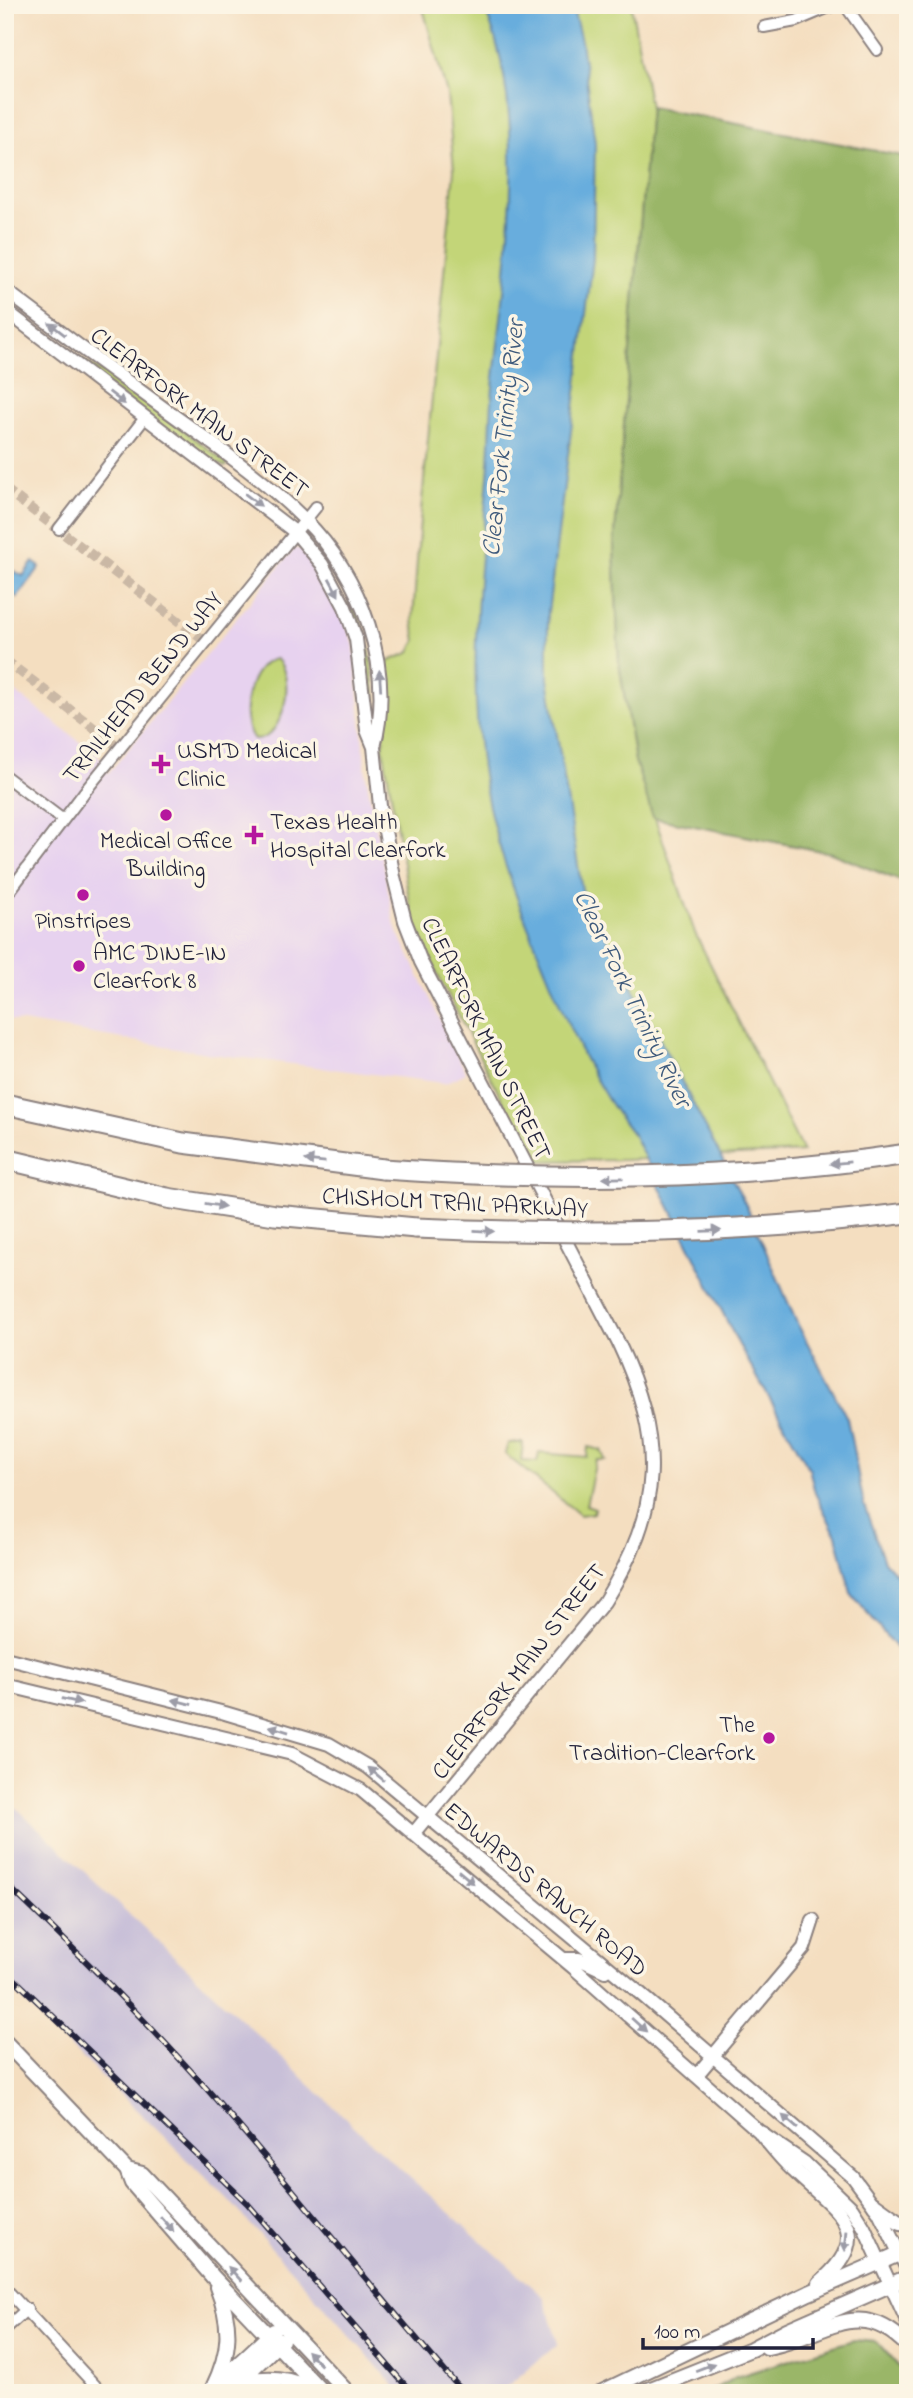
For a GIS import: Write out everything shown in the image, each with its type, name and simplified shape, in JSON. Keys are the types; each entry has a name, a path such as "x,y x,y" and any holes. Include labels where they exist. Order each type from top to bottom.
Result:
{"highway":[{"path":"5,1095 70,1121"},
{"name":"CHISHOLM TRAIL PARKWAY","path":"5,1104 70,1121 255,1154 383,1168 519,1177 613,1178 745,1173 908,1154"},
{"name":"CHISHOLM TRAIL PARKWAY","path":"5,1159 167,1198 275,1215 416,1228 532,1233 668,1233 799,1225 908,1213"},
{"path":"5,1171 167,1198"}],"main road":[{"path":"7,2046 127,2170 132,2183 213,2277 323,2393"},
{"path":"762,2134 794,2170 844,2217 848,2230 843,2259 836,2270 809,2292"},
{"path":"127,2170 142,2174 348,2393"},
{"path":"875,2205 900,2223 908,2224"},
{"path":"600,2393 809,2292 904,2252"},
{"path":"210,2390 228,2353 230,2331 227,2310 213,2277"},
{"path":"642,2393 751,2349 787,2330 908,2277"},
{"path":"751,2349 774,2346 857,2318 884,2327 908,2346"},
{"path":"210,2390 286,2329"},
{"path":"227,2393 273,2341"},
{"path":"238,2382 271,2378 290,2380 315,2393"}],"street":[{"path":"764,27 796,21 834,5"},
{"path":"845,5 877,50"},
{"name":"CLEARFORK MAIN STREET","path":"7,294 216,447 305,520 338,562 370,629 380,679 380,710 373,747"},
{"name":"CLEARFORK MAIN STREET","path":"5,310 295,532 322,564 345,607 356,639 380,806 405,921 421,962 636,1380 648,1416 651,1480 641,1526 626,1567 604,1602 413,1834"},
{"path":"59,529 144,419"},
{"name":"TRAILHEAD BEND WAY","path":"5,897 63,820 316,508"},
{"path":"5,776 63,820"},
{"name":"EDWARDS RANCH ROAD","path":"5,1658 248,1720 329,1744 368,1767 626,1982 853,2177 875,2205 904,2252 908,2271"},
{"name":"EDWARDS RANCH ROAD","path":"5,1685 292,1754 361,1790 564,1959 762,2134 805,2163 852,2208 908,2323"},
{"path":"244,1742 248,1720"},
{"path":"696,2076 804,1948 813,1920"},
{"path":"564,1959 579,1959 626,1982"},
{"path":"5,2288 102,2393"},
{"path":"5,2329 27,2309"}],"shaded area":[{"name":"Texas Health Hospital Clearfork","path":"294,549 301,549 317,565 332,589 354,645 366,776 395,926 466,1073 445,1083 213,1054 5,1019 5,684 102,759 108,774"},
{"path":"5,1797 388,2158 544,2297 558,2344 499,2393 401,2393 228,2199 5,1982"}],"green space":[{"path":"422,5 631,5 650,107 614,546 619,663 635,761 695,933 803,1152 534,1161 442,983 420,937 411,910 383,748 386,704 382,664 409,653 416,641 413,620 419,532 454,170 447,94"},
{"path":"650,107 908,157 908,884 831,853 653,818 635,761 619,663 614,546"},
{"path":"79,358 126,386 228,464 225,467 177,438 76,361"},
{"path":"351,601 369,648 375,699 369,699 347,603"},
{"path":"276,659 286,678 284,706 273,730 265,737 255,740 246,720 248,694 258,670"},
{"path":"508,1443 523,1443 521,1461 537,1462 539,1453 587,1457 588,1447 601,1450 605,1460 596,1460 586,1505 595,1508 593,1513 580,1515 505,1454"},
{"path":"853,2340 877,2342 908,2377 908,2393 707,2393 736,2377"}],"water":[{"name":"Clear Fork Trinity River","path":"483,5 572,5 581,41 595,143 593,259 548,612 548,679 582,890 747,1207 796,1321 847,1418 864,1505 884,1561 908,1587 908,1663 851,1593 836,1535 815,1493 809,1468 739,1345 634,1136 607,1098 584,1056 525,918 494,827 484,784 479,740 476,696 477,608 493,389 509,239 511,139 498,46"},
{"path":"33,562 40,567 17,598 5,582 14,571 23,576"}],"tunnel":[{"path":"5,489 206,642"},
{"path":"5,660 120,748"}],"railway":[{"path":"5,1883 108,1983 206,2088 464,2393"},
{"path":"5,1970 247,2203 412,2393"}],"place":[{"name":"USMD Medical Clinic","path":"161,764"},
{"name":"Medical Office Building","path":"166,815"},
{"name":"Texas Health Hospital Clearfork","path":"254,835"},
{"name":"Pinstripes","path":"83,895"},
{"name":"AMC DINE-IN Clearfork 8","path":"79,966"},
{"name":"The Tradition-Clearfork","path":"769,1738"}]}
